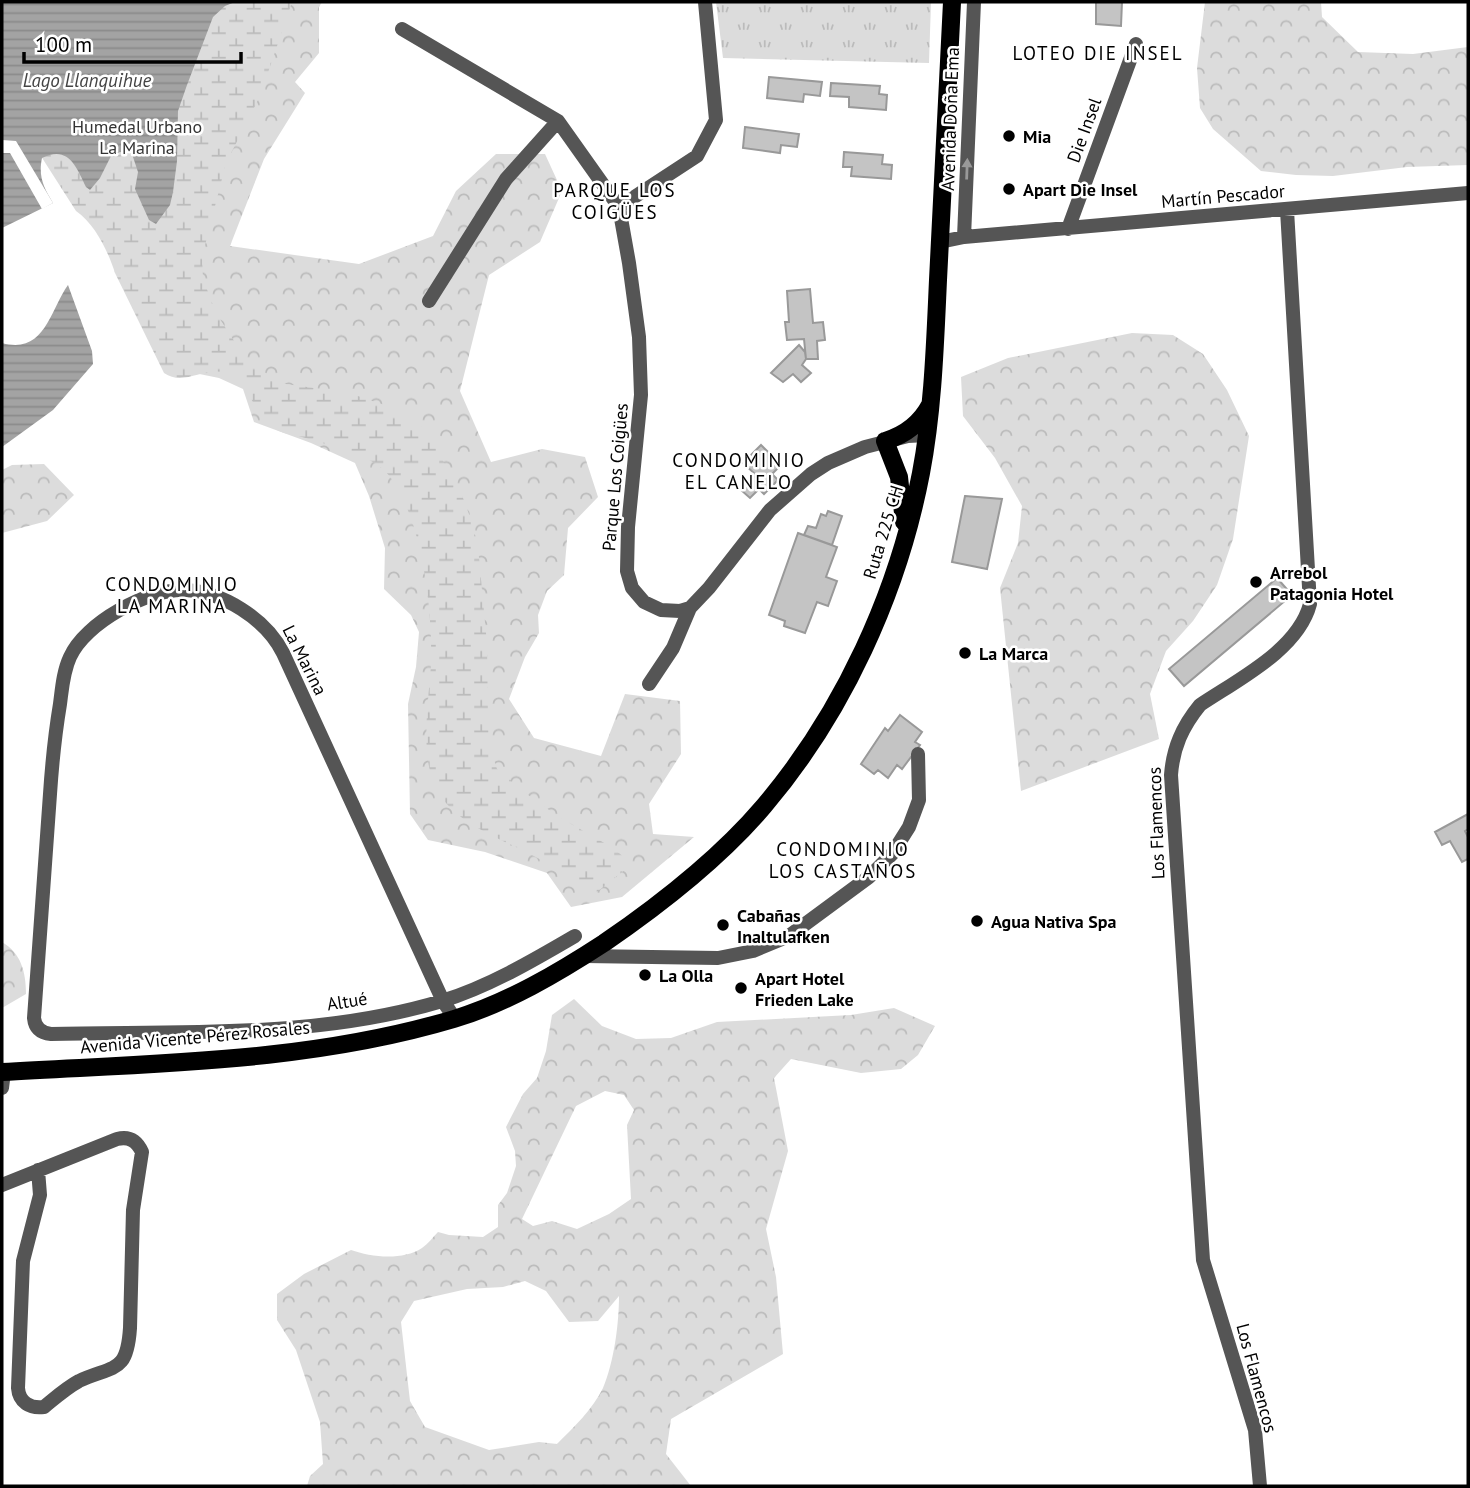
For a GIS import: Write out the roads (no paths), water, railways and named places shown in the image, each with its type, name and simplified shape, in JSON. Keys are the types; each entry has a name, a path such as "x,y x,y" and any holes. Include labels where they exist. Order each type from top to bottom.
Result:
{"main road":[{"name":"Ruta 225 CH","path":"584,956 642,917 725,845 762,808 796,765 831,711 870,636 902,546 921,476 932,401 951,2"},
{"path":"902,546 902,496 896,468 885,441 914,426 932,401"},
{"name":"Avenida Vicente Pérez Rosales","path":"2,1077 238,1059 315,1049 384,1036 456,1018 519,992 584,956"}],"street":[{"path":"618,207 697,156 716,120 705,2"},
{"name":"Avenida Doña Ema","path":"964,237 974,2"},
{"name":"Parque Los Coigües","path":"402,29 558,121 618,207 639,337 641,395 628,527 627,571 637,595 652,607 671,611 690,608"},
{"name":"Die Insel","path":"1068,229 1136,44"},
{"path":"429,301 506,179 558,121"},
{"name":"Martín Pescador","path":"940,242 964,237 1468,193"},
{"name":"Los Flamencos","path":"1260,1486 1255,1430 1203,1260 1171,775 1177,741 1191,716 1200,705 1291,640 1303,624 1310,604 1287,210"},
{"path":"649,684 673,648 690,608 770,510 796,485 846,454 885,441 927,435"},
{"name":"La Marina","path":"34,1018 53,746 65,668 74,649 97,626 143,598 177,590 203,592 244,611 262,622 277,640 443,1001 456,1018"},
{"path":"584,956 718,958 752,951 789,936 869,877 892,854 909,827 919,800 918,754"},
{"name":"Altué","path":"34,1018 37,1028 51,1034 296,1029 443,1001 522,967 575,936"},
{"path":"2,1185 38,1170 117,1139 130,1138 142,1152 133,1210 127,1351 116,1367 76,1383 44,1407 25,1404 18,1388 23,1261 40,1195 38,1170"}],"water":[{"name":"Lago Llanquihue","path":"2,2 235,2 225,6 213,17 187,85 178,111 173,192 170,205 156,224 149,220 135,189 138,172 132,154 120,152 111,156 100,178 90,190 75,165 65,156 58,154 42,158 43,182 53,203 2,228"},
{"path":"68,285 92,351 93,364 53,410 2,447 2,343 28,343 37,337 51,318"}],"place":[{"name":"Mia","path":"1009,136"},
{"name":"Apart Die Insel","path":"1009,189"},
{"name":"Arrebol Patagonia Hotel","path":"1256,582"},
{"name":"La Marca","path":"965,653"},
{"name":"Agua Nativa Spa","path":"977,921"},
{"name":"Cabañas Inaltulafken","path":"723,925"},
{"name":"La Olla","path":"645,975"},
{"name":"Apart Hotel Frieden Lake","path":"741,988"}],"district":[{"name":"LOTEO DIE INSEL","path":"1098,53"},
{"name":"PARQUE LOS COIGÜES","path":"615,201"},
{"name":"CONDOMINIO EL CANELO","path":"739,471"},
{"name":"CONDOMINIO LA MARINA","path":"172,595"},
{"name":"CONDOMINIO LOS CASTAÑOS","path":"843,860"}],"park label":[{"name":"Humedal Urbano La Marina","path":"137,136"}]}
